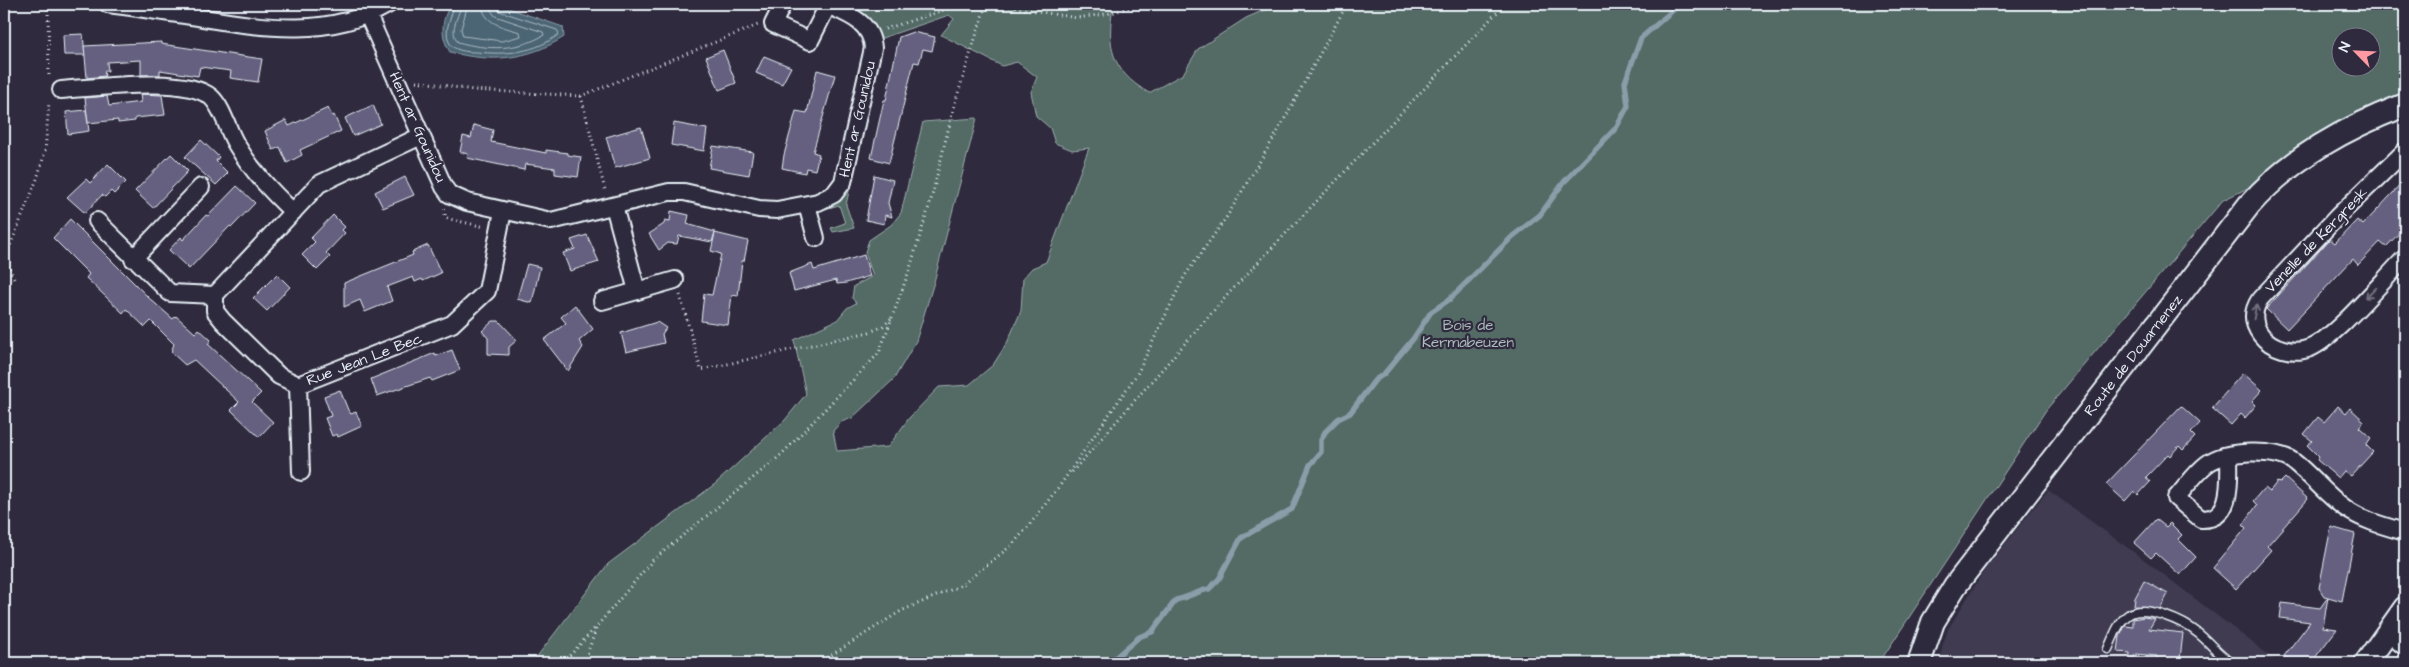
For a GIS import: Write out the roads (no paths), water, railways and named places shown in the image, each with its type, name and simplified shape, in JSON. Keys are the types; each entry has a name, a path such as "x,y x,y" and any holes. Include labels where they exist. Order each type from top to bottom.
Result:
{"main road":[{"name":"Route de Douarnenez","path":"1919,663 1933,622 1955,586 2248,205 2275,178 2305,154 2352,127 2405,106"},
{"path":"2366,663 2405,608"}],"street":[{"path":"108,4 249,25 289,29 332,25 388,4"},
{"path":"783,4 773,24 810,41 826,5"},
{"name":"Hent ar Gounidou","path":"367,13 421,136 449,194 468,202 551,221 676,191 770,211 807,205 834,194 843,182 873,48 870,34 862,23 826,5"},
{"path":"53,92 135,84 167,84 207,95 216,104 231,135 254,171 293,212"},
{"path":"97,221 133,259 170,293 215,295 319,184 421,136"},
{"name":"Venelle de Kergresk","path":"2405,151 2337,217 2260,299 2254,315 2257,330 2269,343 2278,347 2297,352 2308,350 2329,336 2405,258"},
{"path":"133,259 201,187"},
{"path":"807,205 816,238"},
{"path":"612,207 637,291"},
{"name":"Rue Jean Le Bec","path":"215,295 216,311 224,321 279,376 298,385 452,324 487,291 503,211"},
{"path":"602,301 675,280"},
{"path":"298,385 301,472"},
{"path":"2229,455 2262,453 2285,457 2346,509 2368,521 2405,532"},
{"path":"2388,633 2405,648"}],"lane":[{"path":"2108,648 2120,623 2127,615 2134,612 2160,613 2198,633 2231,663"}],"water":[{"path":"451,4 496,4 563,27 564,37 537,51 509,57 480,58 450,52 443,34 443,28 445,16"}],"waterway":[{"path":"1109,663 1139,637 1152,632 1176,600 1209,589 1219,579 1241,538 1292,509 1310,465 1321,452 1321,440 1325,432 1338,419 1350,413 1375,380 1384,374 1413,339 1431,312 1450,299 1513,236 1540,215 1564,182 1616,128 1628,106 1625,82 1641,38 1680,4"},
{"path":"1741,4 1751,4"}],"park label":[{"name":"Bois de Kermabeuzen","path":"1468,334"}]}
